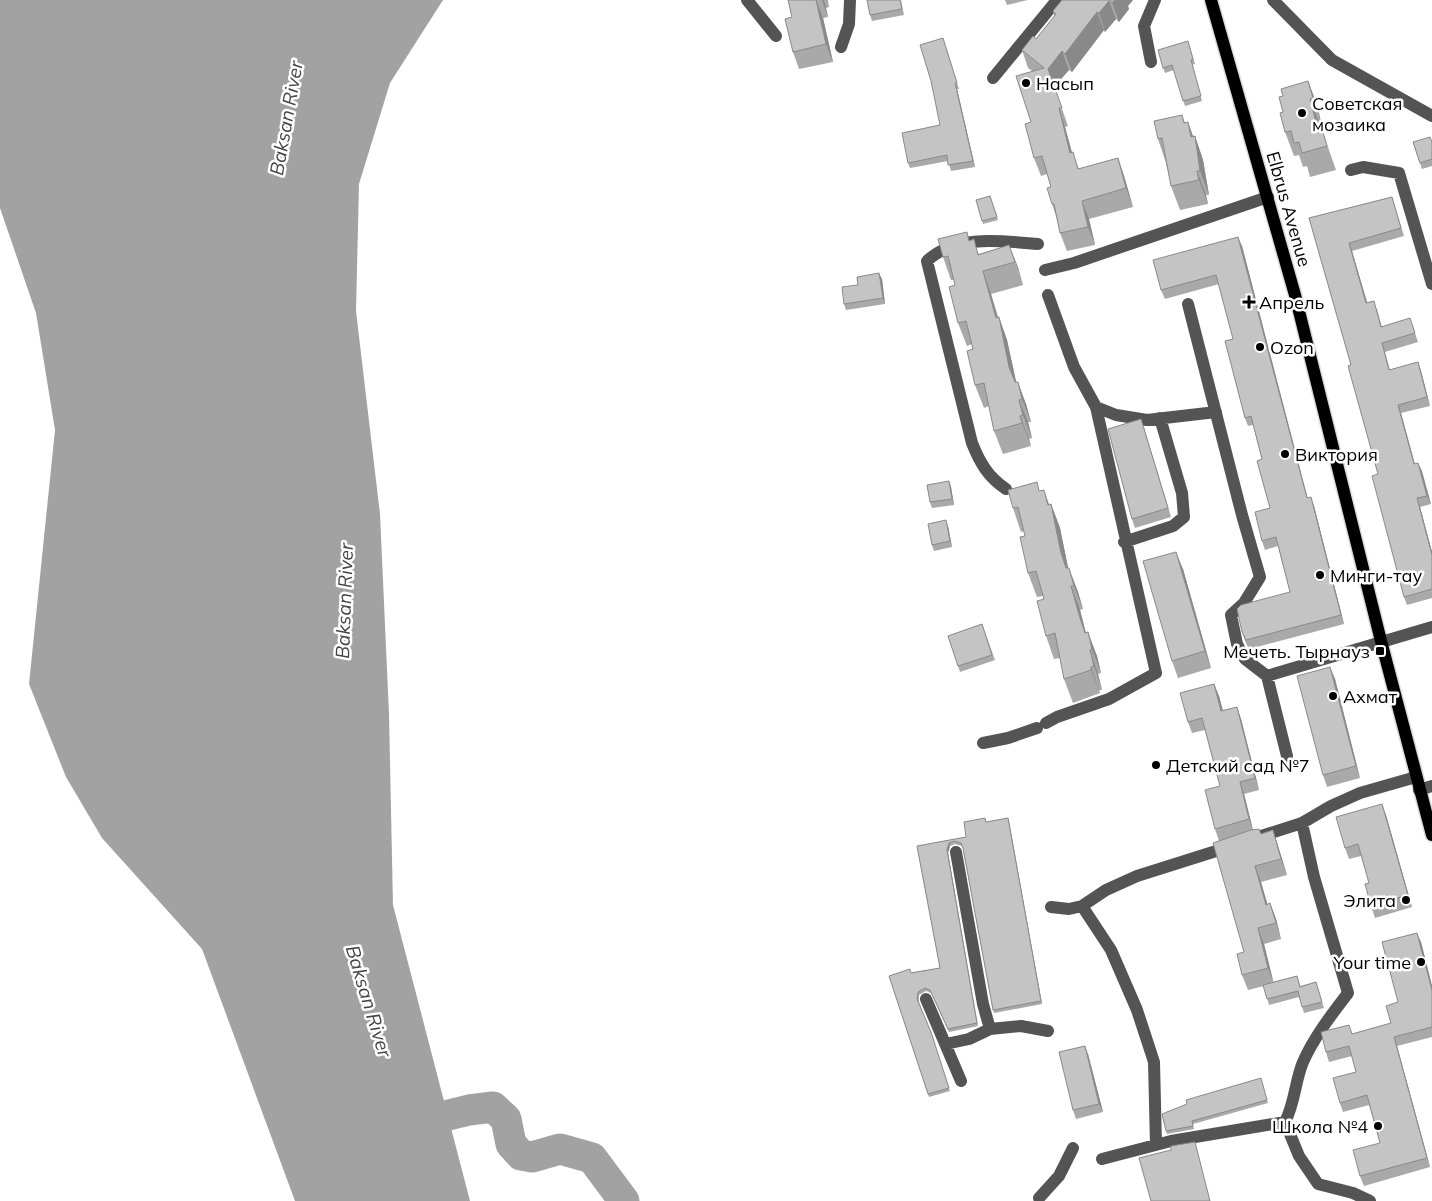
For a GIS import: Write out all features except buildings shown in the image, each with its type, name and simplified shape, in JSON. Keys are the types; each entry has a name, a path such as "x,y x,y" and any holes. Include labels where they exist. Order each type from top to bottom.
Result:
{"main road":[{"name":"Elbrus Avenue","path":"1211,0 1295,295 1381,641 1432,835"}],"street":[{"path":"747,0 776,36"},
{"path":"841,47 849,24 850,0"},
{"path":"993,78 1057,0"},
{"path":"1151,62 1144,26 1155,0"},
{"path":"1273,0 1332,60 1432,116"},
{"path":"1351,170 1363,167 1399,173 1432,284"},
{"path":"1045,270 1074,263 1268,197"},
{"path":"1006,489 993,481 981,465 972,443 927,261 936,252 977,241 1038,244"},
{"path":"983,743 1008,738 1042,726 1057,717 1109,699 1156,673 1124,542 1096,408 1074,367 1048,296"},
{"path":"1188,304 1260,577 1244,603 1231,615 1237,644 1245,659 1268,676 1287,756"},
{"path":"1096,408 1147,420 1216,412"},
{"path":"1124,542 1173,526 1184,517 1182,493 1160,418"},
{"path":"1268,676 1432,627"},
{"path":"1051,907 1069,909 1082,906 1106,890 1137,876 1302,823 1331,806 1360,793 1418,784 1432,786"},
{"path":"1302,823 1314,877 1348,993 1329,1018 1303,1063 1292,1108 1285,1122 1299,1156 1318,1184 1353,1193 1370,1201"},
{"path":"956,852 983,1004 990,1029"},
{"path":"1082,906 1111,950 1137,1010 1154,1062 1156,1145"},
{"path":"926,999 961,1081"},
{"path":"946,1044 969,1039 990,1029 1022,1026 1048,1031"},
{"path":"1102,1159 1221,1131 1285,1122"},
{"path":"1039,1198 1059,1176 1073,1148"}],"water":[{"name":"Baksan River","path":"0,0 443,0 390,83 359,184 356,311 380,514 389,714 393,905 470,1201 295,1201 202,949 102,838 66,777 29,684 55,430 36,313 0,208"}],"waterway":[{"path":"408,1125 469,1110 493,1107 506,1119 511,1144 521,1155 532,1157 560,1149 592,1158 624,1201"}],"place":[{"name":"Насып","path":"1026,83"},
{"name":"Советская мозаика","path":"1302,113"},
{"name":"Апрель","path":"1249,302"},
{"name":"Ozon","path":"1260,347"},
{"name":"Виктория","path":"1285,454"},
{"name":"Минги-тау","path":"1320,575"},
{"name":"Мечеть. Тырнауз","path":"1380,651"},
{"name":"Ахмат","path":"1333,696"},
{"name":"Детский сад №7","path":"1156,765"},
{"name":"Элита","path":"1406,900"},
{"name":"Your time","path":"1421,962"},
{"name":"Школа №4","path":"1378,1126"}]}
